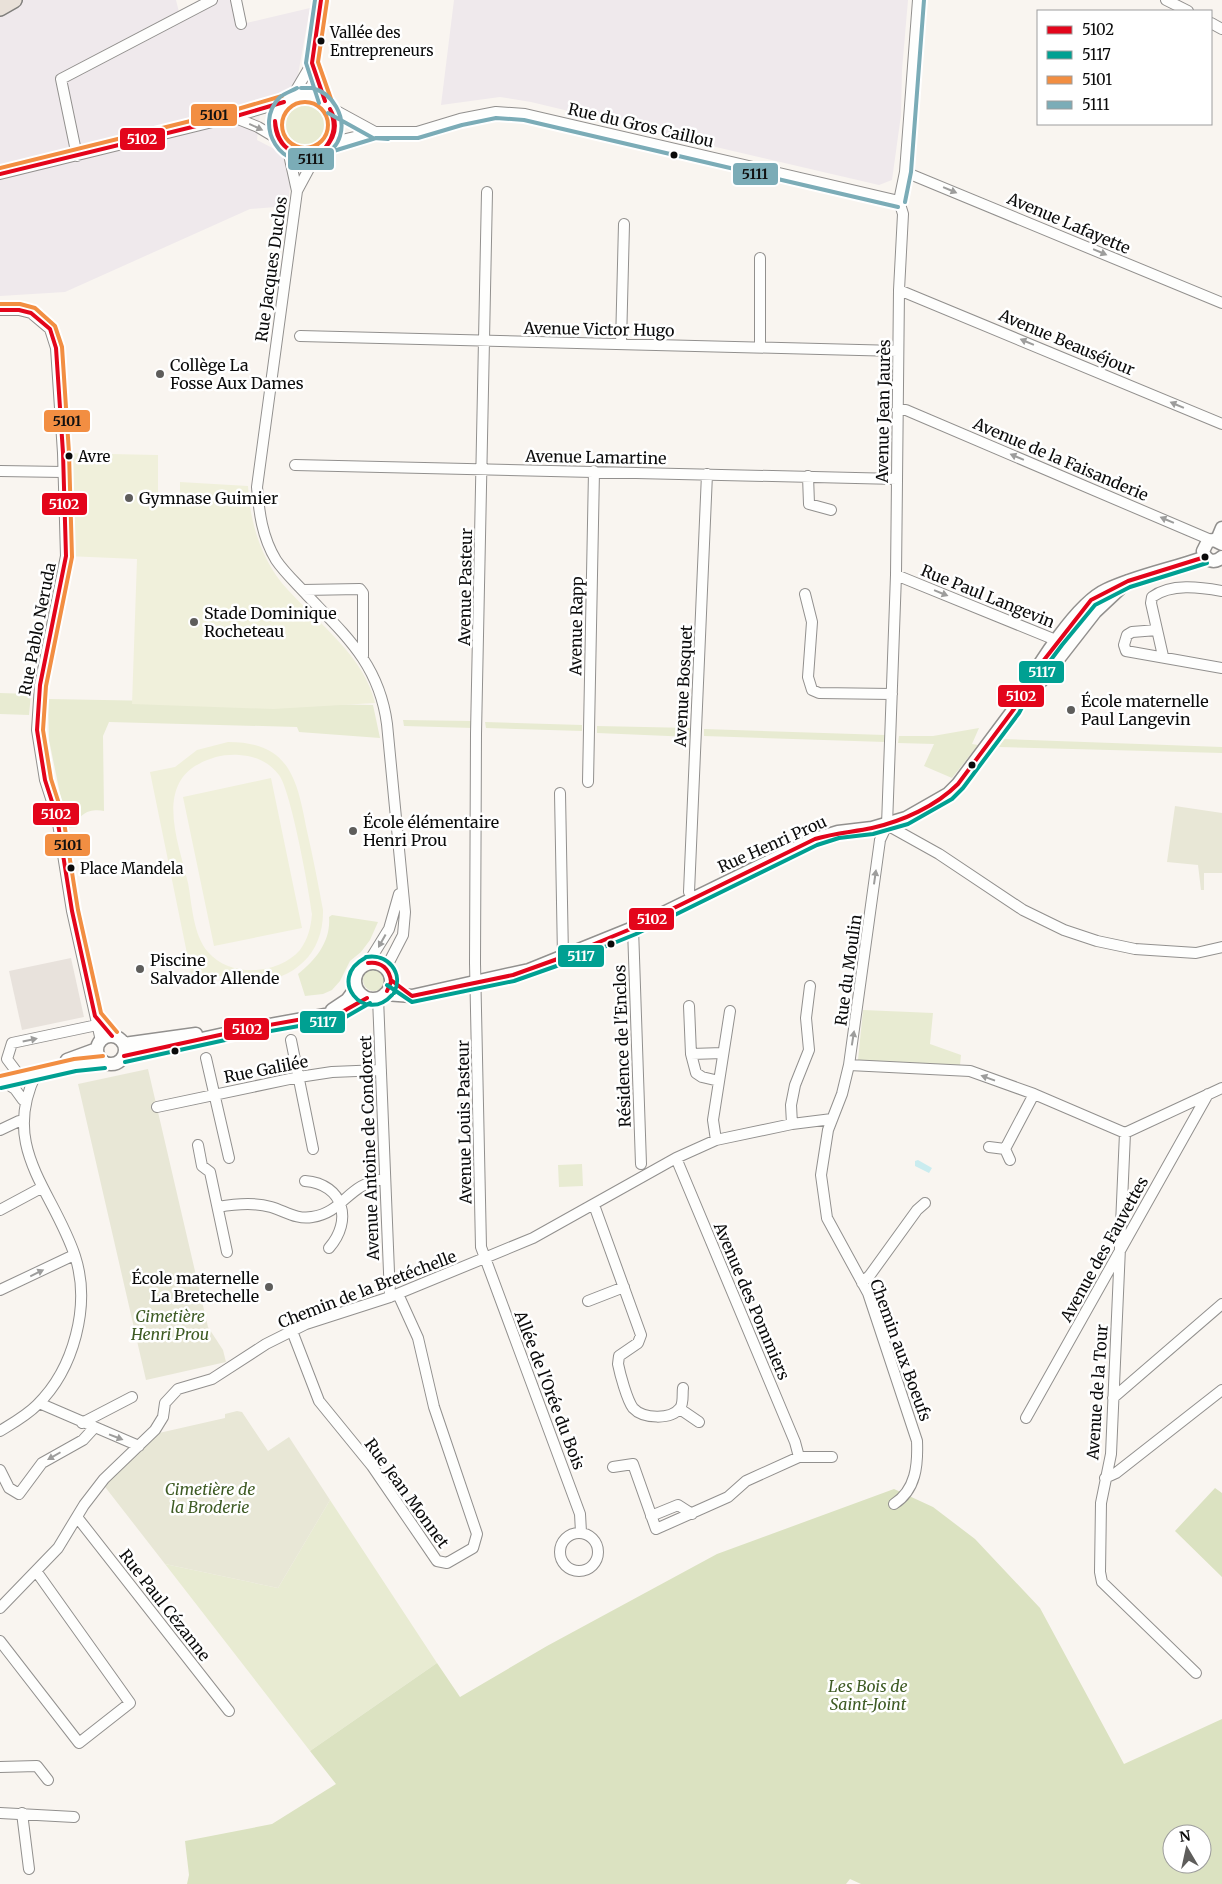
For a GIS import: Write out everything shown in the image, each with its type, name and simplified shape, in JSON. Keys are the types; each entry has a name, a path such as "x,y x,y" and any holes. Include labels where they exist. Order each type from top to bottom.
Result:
{"main road":[{"path":"0,8 14,0"}],"street":[{"path":"77,156 62,79 212,0"},
{"path":"236,0 241,24"},
{"name":"Rue Jacques Duclos","path":"321,0 312,62 274,120 278,139 288,150 298,191 257,487 263,534 276,560 363,656 374,676 386,716 404,927 388,974"},
{"name":"Avenue Jean Jaurès","path":"887,825 896,574 899,290 903,214 899,201 905,172 918,0"},
{"path":"1166,0 1186,10"},
{"name":"Rue Jacques Duclos","path":"298,191 322,150 331,141 336,125 312,62"},
{"path":"0,174 233,117 309,94 328,105"},
{"name":"Rue du Gros Caillou","path":"328,105 375,132"},
{"name":"Rue du Gros Caillou","path":"322,150 346,139 375,132 417,132 460,118 496,112 525,114 899,201"},
{"path":"233,117 278,139"},
{"path":"288,150 302,155 322,150"},
{"name":"Avenue Lafayette","path":"905,172 1222,303"},
{"name":"Avenue Pasteur","path":"476,983 476,744 487,192"},
{"path":"621,344 624,224"},
{"path":"760,258 760,347"},
{"name":"Avenue Beauséjour","path":"899,290 1222,424"},
{"name":"Rue Pablo Neruda","path":"0,310 19,310 31,313 50,329 56,348 66,556 40,685 36,730 45,780 57,817 72,911 96,1020 103,1042"},
{"name":"Avenue Victor Hugo","path":"300,336 898,351"},
{"name":"Avenue de la Faisanderie","path":"897,410 915,414 1219,542"},
{"name":"Avenue Lamartine","path":"295,464 897,478"},
{"path":"0,471 63,472"},
{"name":"Avenue Rapp","path":"588,782 594,472"},
{"name":"Avenue Bosquet","path":"693,898 689,892 707,474"},
{"path":"808,476 809,504 831,510"},
{"path":"1216,559 1203,548 1219,542 1222,528"},
{"name":"Rue Henri Prou","path":"376,997 412,996 530,970 633,928 815,839 838,832 887,825 917,813 948,794 1014,709 1033,674 1063,643 1091,600 1105,591 1128,581 1216,559"},
{"name":"Rue Paul Langevin","path":"896,574 1063,643"},
{"path":"1163,656 1156,630 1151,603 1152,597 1159,592 1196,586 1222,591"},
{"path":"303,590 360,590 364,593 363,656"},
{"path":"805,594 812,622 808,677 812,690 819,692 892,694"},
{"path":"1156,630 1132,632 1127,635 1124,645 1126,651 1163,656 1222,668"},
{"path":"560,793 563,957"},
{"path":"887,825 939,854 1023,910 1064,930 1135,950 1196,953 1222,947"},
{"name":"Rue du Moulin","path":"832,1118 842,1094 849,1065 880,840 887,825"},
{"name":"Rue Jacques Duclos","path":"368,963 380,946 394,917 401,878"},
{"name":"Résidence de l'Enclos","path":"633,928 641,1164"},
{"path":"325,1014 347,1000 356,988 355,976 362,966 368,963 378,963 412,996"},
{"path":"103,1042 124,1050 342,1012 376,997 388,974"},
{"name":"Avenue Louis Pasteur","path":"476,983 481,1247 485,1260"},
{"path":"792,1124 795,1085 809,1050 806,1018 810,986"},
{"path":"356,988 376,997"},
{"name":"Avenue Antoine de Condorcet","path":"376,997 385,1179 394,1296"},
{"path":"689,1006 691,1054 696,1073 702,1078 719,1080"},
{"path":"716,1140 713,1120 730,1011"},
{"path":"16,1071 4,1056 12,1043 96,1020"},
{"path":"291,1040 312,1150"},
{"path":"103,1042 99,1056 104,1062"},
{"path":"1,1079 16,1071 78,1058 103,1042"},
{"path":"1,1079 36,1074 75,1065 117,1062 124,1050"},
{"path":"691,1054 723,1054"},
{"path":"206,1058 228,1158"},
{"path":"849,1065 970,1071 1034,1094 1125,1133 1222,1088"},
{"name":"Rue Galilée","path":"157,1106 332,1072 381,1070"},
{"path":"0,1431 24,1416 39,1403 56,1382 68,1360 76,1336 80,1304 80,1285 74,1255 21,1145 19,1121 22,1100 36,1074"},
{"path":"1,1079 15,1089 22,1100"},
{"path":"1005,1149 1034,1094"},
{"name":"Avenue des Fauvettes","path":"1026,1418 1208,1094"},
{"name":"Chemin de la Bretéchelle","path":"0,1608 58,1548 104,1479 160,1423 165,1403 173,1392 178,1389 212,1379 266,1344 292,1331 347,1310 394,1296 485,1260 533,1238 676,1158 716,1140 792,1124 832,1118"},
{"name":"Chemin aux Boeufs","path":"832,1118 828,1130 821,1175 826,1218 862,1283 875,1312 917,1441 918,1464 915,1475 902,1498 894,1504"},
{"path":"0,1130 19,1121"},
{"name":"Avenue de la Tour","path":"1125,1133 1111,1454 1101,1503 1100,1572 1102,1582 1196,1673"},
{"path":"198,1146 202,1166 210,1172 227,1252"},
{"path":"989,1147 1005,1149"},
{"path":"1005,1149 1010,1160"},
{"name":"Avenue des Pommiers","path":"676,1158 795,1442 799,1457"},
{"path":"218,1207 244,1204 258,1205 298,1218 311,1218 325,1214 340,1204 361,1185 372,1180 385,1179"},
{"path":"305,1181 324,1186 332,1192 340,1204 343,1220 341,1230 338,1238 329,1248"},
{"path":"0,1210 41,1188"},
{"path":"862,1283 870,1276 916,1210 925,1203"},
{"path":"594,1205 641,1336 638,1343 619,1356 618,1364 632,1407 638,1412 659,1416 672,1414 680,1409 683,1388"},
{"path":"0,1290 74,1255"},
{"name":"Allée de l'Orée du Bois","path":"485,1260 580,1514 581,1532"},
{"path":"588,1301 624,1287"},
{"name":"Rue Jean Monnet","path":"292,1331 320,1401 372,1466 437,1561 448,1564 472,1548 477,1534 434,1407 418,1338 394,1296"},
{"path":"1113,1398 1222,1304"},
{"path":"1105,1478 1116,1473 1222,1390"},
{"path":"82,1423 132,1397"},
{"path":"39,1403 139,1446"},
{"path":"680,1409 699,1422"},
{"path":"0,1470 9,1488 19,1494 42,1463 83,1440 94,1428"},
{"path":"613,1467 633,1464 656,1530 728,1497 746,1481 799,1457 832,1457"},
{"name":"Rue Paul Cézanne","path":"78,1517 229,1711"},
{"path":"0,1641 79,1743 130,1703 36,1571"},
{"path":"0,1767 37,1766 48,1780"},
{"path":"0,1813 74,1817"},
{"path":"22,1813 29,1869"}],"shaded area":[{"path":"0,0 176,0 180,16 212,0 236,0 242,24 310,8 296,86 280,98 261,106 257,140 282,153 288,164 291,176 288,206 250,209 65,292 0,296"},
{"path":"454,0 908,0 902,70 901,115 892,180 879,185 656,133 646,122 634,118 627,125 531,102 500,97 441,105"},
{"path":"71,958 84,1017 22,1030 9,971"}],"green space":[{"path":"309,102 313,103 323,112 326,116 326,134 317,144 309,148 299,148 291,144 282,134 281,120 285,112 295,103"},
{"path":"63,453 158,455 158,496 180,496 180,482 248,486 251,514 259,542 271,567 288,590 351,656 361,670 375,703 273,709 132,704 137,559 66,556"},
{"path":"0,693 31,694 29,715 0,714"},
{"path":"48,699 373,705 380,738 299,732 297,727 109,722 103,736 104,811 90,811 82,815 77,827 67,828 49,740"},
{"path":"403,720 472,721 473,728 404,726"},
{"path":"485,722 582,725 582,731 486,728"},
{"path":"597,726 692,728 692,737 597,733"},
{"path":"979,728 972,744 978,745 952,778 924,766 934,744 898,743 899,736 933,736"},
{"path":"704,729 885,735 885,742 704,736"},
{"path":"1003,739 1222,747 1222,753 999,747"},
{"path":"228,742 249,744 278,756 294,780 303,812 323,910 322,926 318,941 302,964 277,978 246,982 220,976 197,981 192,978 150,772 175,767 197,750","holes":["222,756 256,758 270,766 279,775 284,785 299,841 312,914 309,933 300,950 279,965 254,970 229,966 217,960 203,945 196,928 174,820 176,790 183,777 195,766"]},
{"path":"271,778 302,928 214,946 183,797"},
{"path":"1175,806 1222,813 1222,873 1204,873 1204,890 1201,890 1198,865 1167,862"},
{"path":"332,915 378,922 370,940 361,952 350,961 340,981 332,990 323,994 305,996 298,974 311,963 321,949 328,934 329,917"},
{"path":"374,969 382,972 385,980 382,988 374,991 366,988 363,980 366,972"},
{"path":"863,1010 933,1013 930,1044 961,1055 960,1065 858,1060"},
{"name":"Cimetière Henri Prou","path":"148,1069 208,1327 223,1350 226,1362 146,1380 78,1084"},
{"path":"582,1164 583,1186 559,1187 558,1165"},
{"name":"Cimetière de la Broderie","path":"237,1411 242,1412 268,1451 289,1437 330,1500 278,1588 165,1564 102,1483 159,1433 225,1418 225,1414"},
{"path":"1215,1488 1222,1493 1222,1577 1175,1531"},
{"name":"Les Bois de Saint-Joint","path":"894,1489 933,1507 975,1539 1040,1608 1124,1764 1222,1719 1222,1884 861,1884 850,1879 846,1884 187,1884 189,1875 185,1841 272,1824 336,1784 310,1751 437,1663 460,1697 547,1646 717,1554"},
{"path":"330,1500 437,1663 310,1751 165,1564 278,1588"}],"water":[{"path":"918,1160 932,1168 929,1173 915,1166 915,1161"}],"transit line":[{"name":"5111","path":"315,0 306,63 319,103"},
{"name":"5102","path":"321,0 312,63 325,101"},
{"name":"5111","path":"905,202 911,172 924,0"},
{"name":"5101","path":"327,1 318,62 331,99"},
{"name":"5111","path":"297,88 280,97 272,108 269,121 270,133 275,144 283,153 294,159 306,161 320,157 335,146 340,136 341,121 332,100 326,95 312,88 301,88"},
{"name":"5101","path":"0,168 231,111 282,96"},
{"name":"5102","path":"0,174 233,117 284,102"},
{"name":"5101","path":"300,102 310,102 324,112 328,125 324,138 318,144 310,148 300,148 286,138 282,130 282,120 292,106 300,102"},
{"name":"5102","path":"325,148 331,139 334,129 330,109"},
{"name":"5102","path":"325,148 332,139 335,129 333,114 330,109"},
{"name":"5111","path":"328,113 373,138 388,139"},
{"name":"5111","path":"327,153 376,138 418,138 462,125 496,118 524,120 898,207"},
{"name":"5102","path":"275,121 280,140 291,151 306,153 325,148"},
{"name":"5102","path":"275,121 279,139 291,151 307,154 325,148"},
{"name":"5101","path":"0,304 20,304 35,308 55,326 62,347 69,453 72,557 46,686 43,730 51,779 63,816 78,910 101,1013 117,1032"},
{"name":"5102","path":"0,310 19,310 31,313 50,329 56,348 63,453 66,556 40,685 37,730 45,780 57,817 72,911 95,1016 112,1036"},
{"name":"5102","path":"391,980 412,996 513,975 633,928 815,839 884,825 918,812 940,799 958,784 1014,709 1033,674 1091,600 1128,581 1205,557"},
{"name":"5117","path":"387,985 412,1002 514,981 565,963 636,934 817,845 839,838 873,834 908,824 952,799 963,788 1019,713 1038,677 1095,605 1130,587 1207,563"},
{"name":"5117","path":"366,957 381,958 392,966 397,978 397,986 394,993"},
{"name":"5117","path":"365,958 354,967 349,977 349,987 354,996 361,1002 371,1005 381,1003 392,995"},
{"name":"5102","path":"368,963 377,963 387,970 391,982 387,991"},
{"name":"5102","path":"124,1056 247,1029 342,1012 367,998"},
{"name":"5117","path":"125,1062 248,1035 344,1018 370,1003"},
{"name":"5101","path":"0,1076 74,1059 103,1056"},
{"name":"5117","path":"1,1088 76,1071 105,1068"}],"place":[{"name":"Vallée des Entrepreneurs","path":"321,41"},
{"name":"Collège La Fosse Aux Dames","path":"160,374"},
{"name":"Avre","path":"69,456"},
{"name":"Gymnase Guimier","path":"129,498"},
{"name":"Stade Dominique Rocheteau","path":"194,622"},
{"name":"École maternelle Paul Langevin","path":"1071,710"},
{"name":"École élémentaire Henri Prou","path":"353,831"},
{"name":"Place Mandela","path":"71,868"},
{"name":"Piscine Salvador Allende","path":"140,969"},
{"name":"École maternelle La Bretechelle","path":"269,1287"}]}
